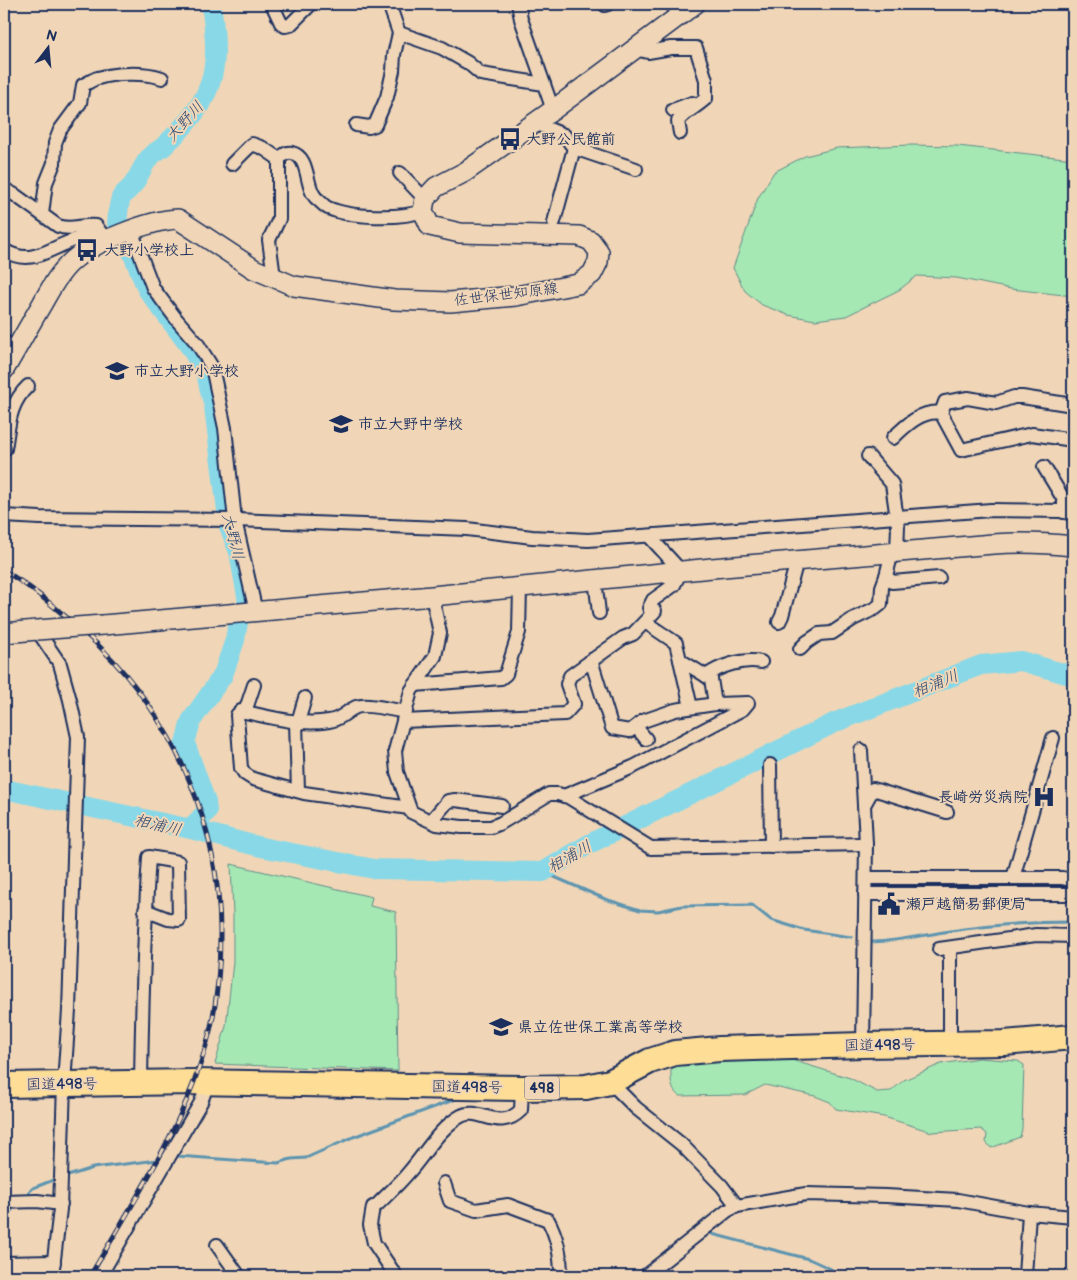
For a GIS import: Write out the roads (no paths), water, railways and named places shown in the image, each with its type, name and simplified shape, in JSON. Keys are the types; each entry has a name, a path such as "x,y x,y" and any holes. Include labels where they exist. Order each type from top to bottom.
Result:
{"highway":[{"name":"国道498号","path":"4,1085 208,1083 522,1088 586,1087 610,1082 650,1061 675,1053 720,1049 1004,1043 1073,1037"}],"main road":[{"path":"424,205 436,186 465,172 553,110 695,4"},
{"name":"佐世保世知原線","path":"4,370 10,345 70,262 92,248 104,237 165,220 178,219 254,269 294,286 394,300 450,302 516,296 578,284 592,274 598,262 598,252 591,241 579,236 460,233 430,226 424,205"},
{"path":"4,633 432,596 894,552 1018,542 1073,546"}],"street":[{"path":"272,4 281,23 285,26 290,25 311,4"},
{"path":"356,124 369,127 375,125 387,97 399,34 389,4"},
{"path":"518,4 521,19 553,110"},
{"path":"399,34 442,48 468,63 481,74 544,84"},
{"path":"635,49 648,52 672,48 696,48 706,80 706,98 696,108 683,114 678,121 680,133"},
{"path":"42,214 46,183 54,163 55,143 60,130 80,103 83,85 97,78 138,73 152,74 162,78"},
{"path":"673,110 706,98"},
{"path":"534,123 564,135 574,148 636,169"},
{"path":"232,164 252,144 263,148 279,159"},
{"path":"554,222 574,148"},
{"path":"274,277 269,240 279,219 279,159 283,154 289,152 296,154 301,159 314,196 328,207 352,213 384,216 411,215 424,205 400,173"},
{"path":"4,189 65,228 96,226 104,237"},
{"path":"131,230 153,288 197,343 212,367 225,428 235,520 256,612"},
{"path":"4,250 11,255 28,258 37,256 75,239 104,237"},
{"path":"4,449 10,415 18,395 28,386"},
{"path":"1073,405 1022,397 1014,397 996,403 968,398 945,402 941,413 961,450 1032,434 1073,440"},
{"path":"893,438 906,424 932,412 941,413"},
{"path":"800,649 819,634 832,633 880,604 882,588 894,552 897,517 892,484 868,456"},
{"path":"4,516 235,520 467,529 532,537 588,540 992,510 1068,513 1064,500 1044,467"},
{"path":"649,536 681,571 674,585 652,600 650,608 651,615 676,644 691,707"},
{"path":"779,622 797,561"},
{"path":"886,576 892,582 939,578"},
{"path":"595,579 599,613"},
{"path":"415,685 501,678 506,674 519,632 520,587"},
{"path":"432,596 440,633 435,656 411,690 395,751 397,772 411,812 437,824 462,828 491,827 549,794 558,794 566,796 650,848 866,844"},
{"path":"409,808 298,791 254,779 245,774 241,768 237,715 241,711 297,722 329,722 341,718 359,706 404,717 565,714 574,704 567,684 570,676 623,638 633,634 651,615"},
{"path":"37,630 60,664 78,737 70,1010 64,1084 61,1204 52,1276"},
{"path":"566,796 633,767 743,709 748,702 715,704 675,710 643,721 630,731 612,728 591,660"},
{"path":"680,660 710,679 715,704"},
{"path":"706,676 715,669 752,660 761,662"},
{"path":"245,712 253,685"},
{"path":"298,791 297,722 304,698"},
{"path":"636,727 646,738"},
{"path":"1013,878 1053,738"},
{"path":"861,750 866,844 863,1045"},
{"path":"770,765 771,846"},
{"path":"864,805 873,789 947,812"},
{"path":"431,821 448,801 455,800 502,806"},
{"path":"141,1083 145,910 149,857 178,862 179,920 168,919 145,910"},
{"path":"866,878 1062,878 1073,880"},
{"path":"866,894 1073,894"},
{"path":"950,1044 945,948 1036,935 1073,936"},
{"path":"610,1082 636,1108 681,1144 722,1186 737,1206"},
{"path":"100,1276 201,1102 208,1083"},
{"path":"396,1276 374,1243 370,1225 373,1208 409,1172 443,1130 461,1116 468,1114 506,1120 516,1116 521,1110 522,1088"},
{"path":"444,1183 450,1201 476,1210 508,1205 548,1220 555,1233 561,1258 561,1276"},
{"path":"645,1276 715,1220 737,1206 806,1194 958,1200 1029,1213 1073,1217"},
{"path":"4,1202 37,1201 61,1204"},
{"path":"1025,1276 1029,1213"},
{"path":"217,1246 240,1276"},
{"path":"4,1263 54,1262"}],"waterway":[{"name":"大野川","path":"117,224 119,204 122,196 133,185 153,154 163,147 195,113 204,97 214,66 214,27 211,4"},
{"name":"大野川","path":"128,242 147,289 191,348 206,374 214,407 229,526 239,552 248,602 238,622 235,640 223,675 191,721 185,743 206,802 207,811 191,829"},
{"name":"相浦川","path":"4,789 191,829 261,847 374,869 543,872 589,844 836,722 981,665 1021,661 1073,676"},
{"path":"543,872 605,899 640,910 658,911 682,906 752,905 771,920 804,930 851,937"},
{"path":"873,942 996,926 1073,922"},
{"path":"177,1156 278,1163 291,1159 306,1158 353,1137 459,1098"},
{"path":"68,1176 93,1168 157,1160"},
{"path":"28,1193 33,1188 56,1179"},
{"path":"4,1212 12,1210"},
{"path":"712,1234 809,1259 831,1269 835,1276"}],"railway":[{"path":"4,571 40,595 97,644 127,677 151,709 172,744 189,780 203,818 212,857 218,897 220,937 218,985 210,1031 200,1064 188,1096 159,1158 90,1276"}],"place":[{"name":"大野公民館前","path":"510,139"},
{"name":"大野小学校上","path":"87,250"},
{"name":"市立大野小学校","path":"117,371"},
{"name":"市立大野中学校","path":"341,424"},
{"name":"長崎労災病院","path":"1044,797"},
{"name":"瀬戸越簡易郵便局","path":"889,904"},
{"name":"県立佐世保工業高等学校","path":"501,1027"}]}
